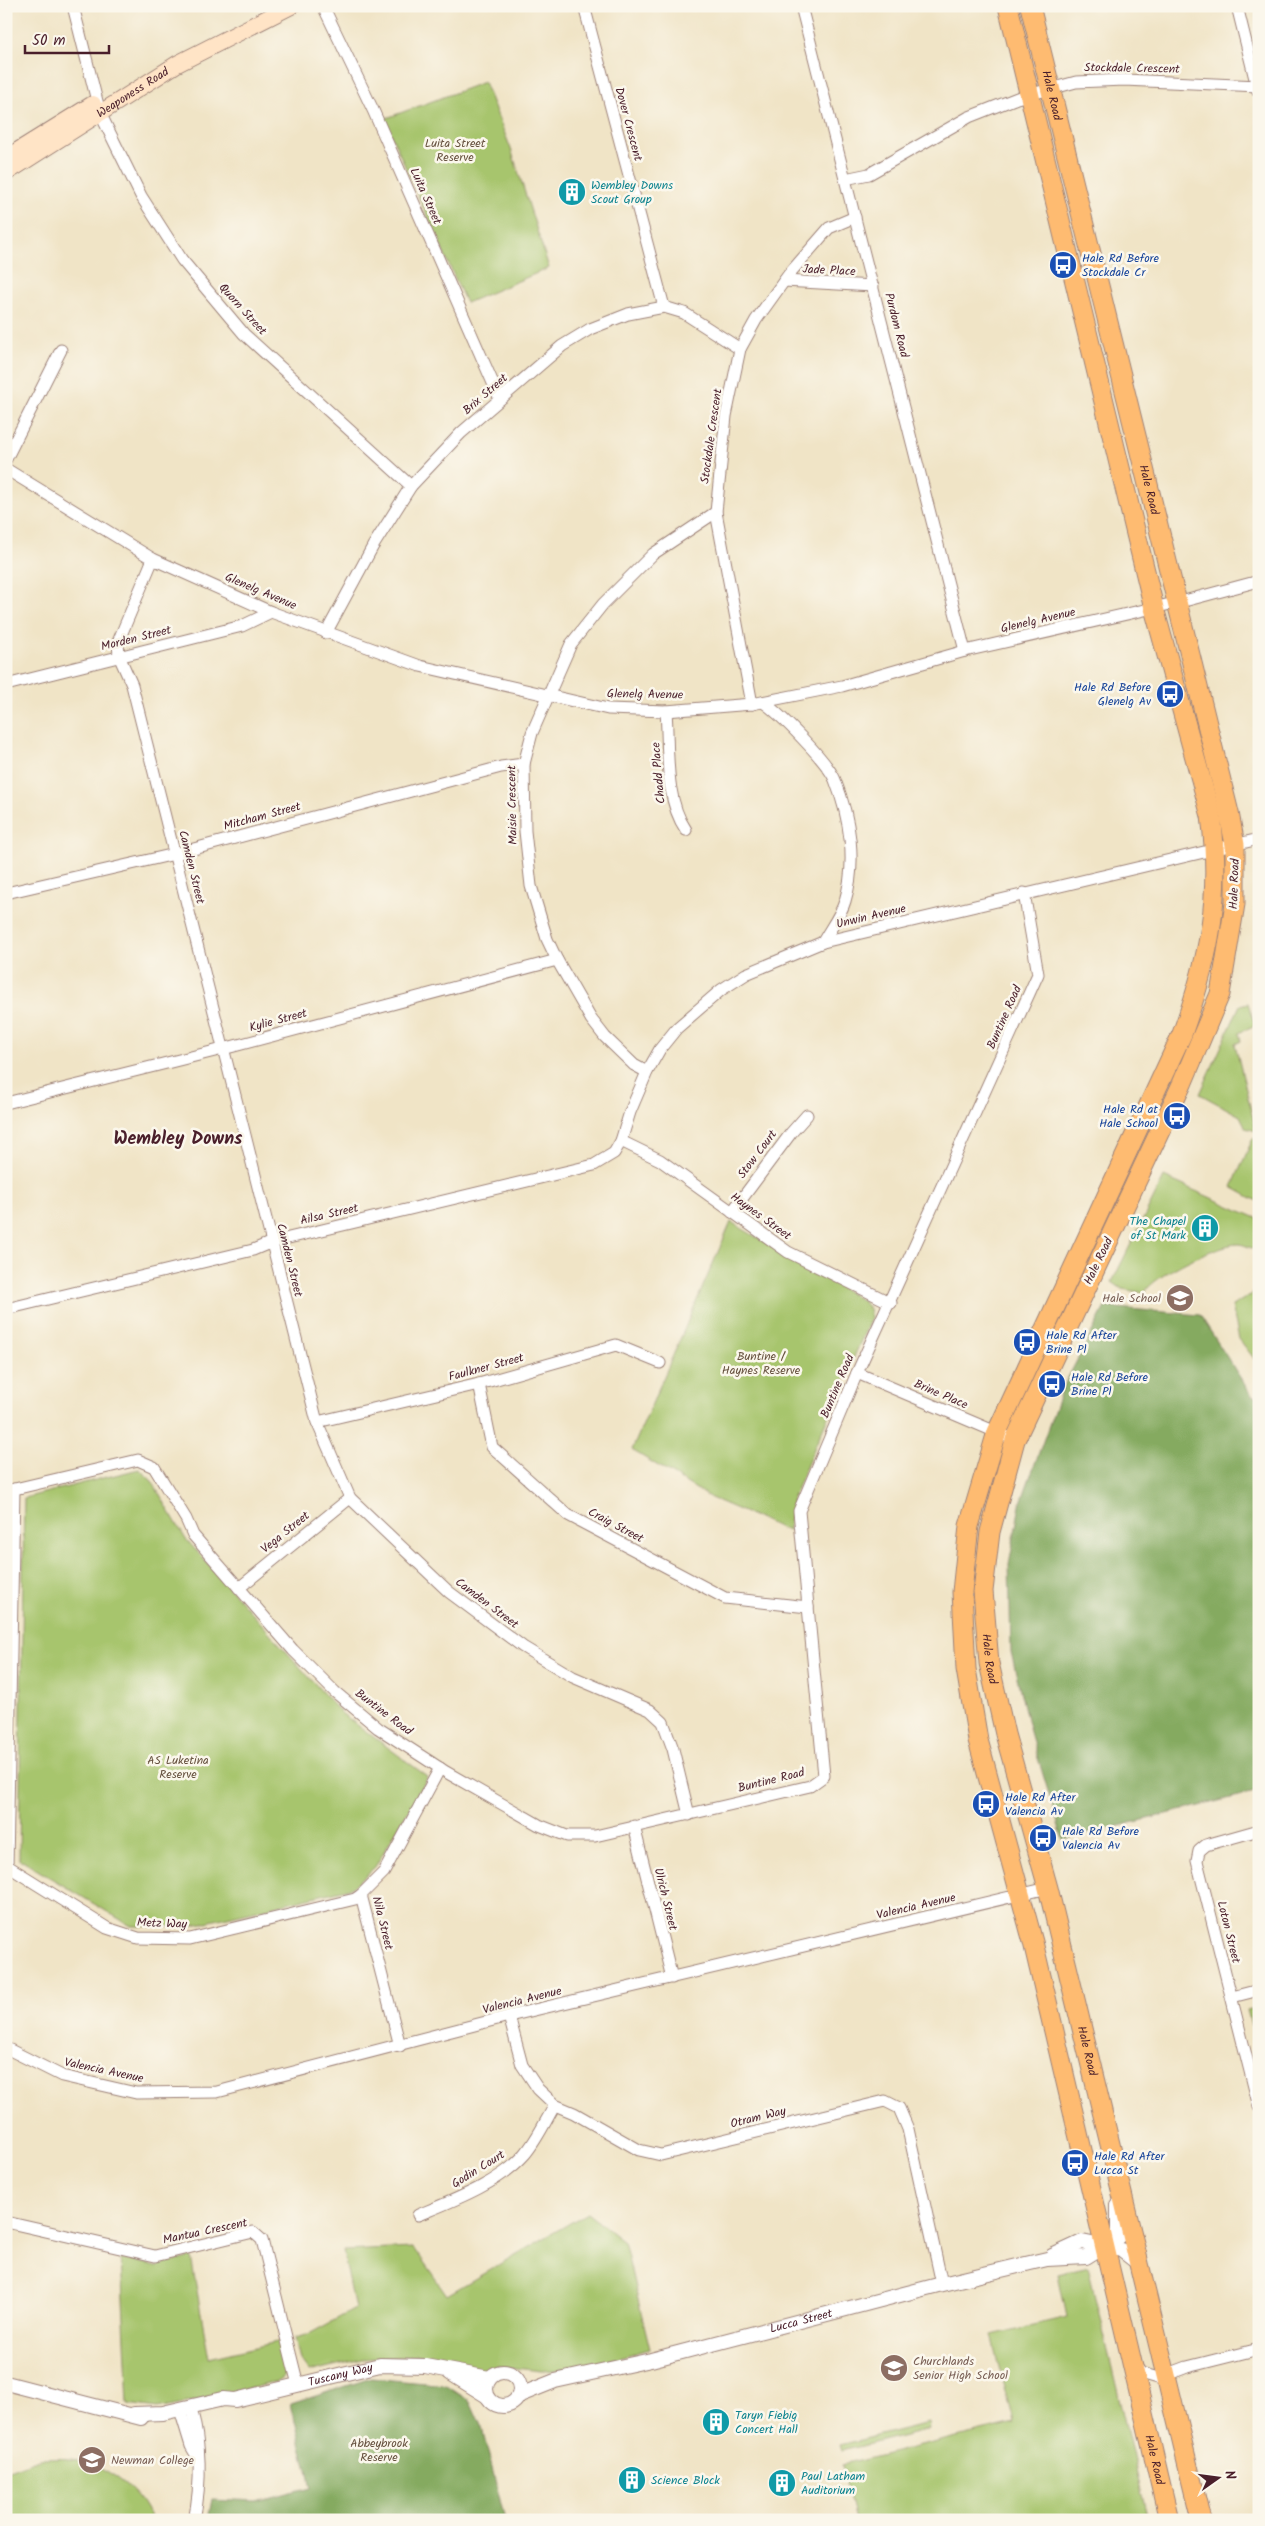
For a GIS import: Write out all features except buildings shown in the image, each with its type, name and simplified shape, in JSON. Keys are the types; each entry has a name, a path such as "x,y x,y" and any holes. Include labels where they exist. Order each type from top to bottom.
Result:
{"main road":[{"name":"Weaponess Road","path":"6,173 176,54 267,6"},
{"name":"Weaponess Road","path":"6,158 177,64 290,6"},
{"name":"Hale Road","path":"1008,6 1154,608 1211,816 1215,848 1214,904 1210,943 1200,986 1182,1034 997,1432 969,1526 962,1592 966,1669 978,1740 1022,1895 1169,2520"},
{"name":"Hale Road","path":"1030,6 1230,813 1235,845 1235,904 1220,994 1182,1084 1014,1440 990,1532 983,1591 989,1663 1005,1734 1048,1888 1201,2520"}],"street":[{"name":"Quorn Street","path":"73,6 98,107 141,196 188,268 244,334 411,486"},
{"name":"Luita Street","path":"322,6 373,110 500,399"},
{"name":"Dover Crescent","path":"584,6 664,307"},
{"name":"Purdom Road","path":"801,6 965,651"},
{"path":"1237,6 1258,88"},
{"name":"Stockdale Crescent","path":"846,179 869,174 969,117 1030,94 1076,82 1124,80 1258,88"},
{"name":"Stockdale Crescent","path":"757,703 716,512 726,416 740,349 756,320 784,281 829,228 855,217"},
{"name":"Jade Place","path":"784,281 872,286"},
{"name":"Brix Street","path":"326,633 373,546 411,486 461,433 562,346 590,329 628,314 664,307"},
{"path":"664,307 684,313 740,349"},
{"path":"6,459 61,350"},
{"name":"Glenelg Avenue","path":"6,469 153,559 270,612 420,666 608,709 666,711 757,703 842,686 965,651 1178,603 1259,581"},
{"name":"Maisie Crescent","path":"647,1072 634,1064 605,1037 591,1019 547,939 531,886 525,830 524,764 532,733 571,644 603,604 653,554 716,512"},
{"path":"119,656 118,642 153,559"},
{"name":"Morden Street","path":"6,685 242,626 270,612"},
{"name":"Camden Street","path":"119,656 132,685 316,1422 350,1498 449,1592 524,1648 573,1677 650,1710 662,1722 673,1749 689,1815"},
{"path":"757,703 777,711 835,779 846,821 852,862 844,902 823,942"},
{"name":"Chadd Place","path":"666,711 671,784 676,816 686,830"},
{"name":"Mitcham Street","path":"6,893 175,854 501,767 524,764"},
{"path":"1215,848 1259,839"},
{"name":"Unwin Avenue","path":"621,1141 630,1112 647,1072 677,1028 721,990 746,974 823,942 1215,848"},
{"name":"Buntine Road","path":"10,1490 138,1460 154,1467 186,1519 193,1535 293,1650 335,1692 378,1728 440,1768 539,1825 567,1836 595,1836 810,1786 824,1776 800,1511 857,1373 1038,974 1024,894"},
{"name":"Kylie Street","path":"6,1102 223,1049 557,960"},
{"name":"Stow Court","path":"732,1212 790,1133 808,1115"},
{"name":"Haynes Street","path":"621,1141 660,1160 788,1252 890,1303"},
{"name":"Ailsa Street","path":"6,1310 253,1250 272,1242 594,1165 614,1153 621,1141"},
{"name":"Faulkner Street","path":"316,1422 479,1384 616,1345 660,1363"},
{"name":"Brine Place","path":"857,1373 1014,1440"},
{"name":"Craig Street","path":"479,1384 492,1447 568,1515 725,1598 808,1607"},
{"path":"7,1865 10,1490"},
{"name":"Vega Street","path":"238,1588 350,1498"},
{"name":"Nila Street","path":"400,2046 361,1895 384,1872 440,1768"},
{"name":"Ulrich Street","path":"634,1826 672,1978"},
{"name":"Loton Street","path":"1259,1830 1206,1844 1198,1851 1197,1861 1259,2107"},
{"name":"Metz Way","path":"7,1865 107,1928 138,1938 190,1939 355,1899 361,1895"},
{"name":"Valencia Avenue","path":"6,2048 62,2076 136,2093 217,2092 400,2046 509,2016 1048,1888"},
{"path":"1232,1997 1259,1990"},
{"name":"Otram Way","path":"509,2016 522,2065 538,2089 555,2104 639,2150 661,2155 885,2101 899,2108 908,2130 942,2284"},
{"name":"Godin Court","path":"418,2215 461,2197 510,2168 526,2154 555,2104"},
{"path":"1105,2245 1118,2237 1120,2231 1117,2176"},
{"name":"Mantua Crescent","path":"6,2222 155,2256 252,2232 262,2240 298,2384"},
{"name":"Lucca Street","path":"520,2395 555,2381 648,2360 942,2284 1047,2259 1082,2242 1105,2245 1120,2250 1139,2264"},
{"path":"1131,2359 1141,2373 1158,2378 1259,2349"},
{"name":"Tuscany Way","path":"6,2383 134,2414 146,2420 165,2421 187,2413 226,2407 235,2400 380,2365 425,2366 489,2378"},
{"name":"Tuscany Way","path":"448,2371 459,2381 487,2396"},
{"path":"501,2372 507,2372 516,2378 520,2395 513,2404 500,2407 487,2396 486,2387 489,2378 501,2372"},
{"name":"Lucca Street","path":"516,2378 555,2381"},
{"path":"187,2413 200,2444 198,2458 200,2489 194,2520"}],"green space":[{"name":"Luita Street Reserve","path":"484,82 511,149 549,268 466,303 384,119"},
{"path":"1248,1003 1255,1025 1239,1033 1241,1041 1235,1044 1256,1131 1246,1128 1240,1116 1200,1094 1240,1005"},
{"path":"1253,1138 1259,1143 1259,1202 1232,1187"},
{"path":"1164,1177 1259,1219 1259,1257 1256,1250 1247,1246 1238,1244 1228,1245 1202,1255 1173,1270 1160,1278 1144,1293 1122,1289 1112,1282"},
{"name":"Buntine / Haynes Reserve","path":"731,1222 863,1301 869,1309 871,1318 793,1497 788,1531 711,1498 632,1450"},
{"path":"1259,1290 1259,1365 1239,1339 1232,1306"},
{"name":"Hale School","path":"1105,1307 1200,1315 1252,1396 1259,1397 1259,1791 1063,1840 1030,1732 1011,1652 1009,1564 1020,1505 1062,1389"},
{"name":"AS Luketina Reserve","path":"139,1469 152,1481 185,1538 341,1713 428,1777 375,1867 351,1888 185,1927 131,1926 19,1859 24,1498"},
{"path":"1259,2007 1259,2054 1247,2010"},
{"path":"587,2213 624,2242 650,2349 572,2369 541,2371 499,2366 481,2371 471,2369 458,2362 417,2356 362,2359 309,2372 300,2360 295,2338 309,2334 355,2309 343,2251 414,2248 447,2295"},
{"path":"191,2257 209,2358 281,2341 287,2369 282,2378 276,2382 212,2398 157,2408 128,2404 121,2258 157,2266"},
{"path":"1088,2267 1148,2520 855,2520 842,2465 1014,2423 992,2335 1067,2317 1058,2274"},
{"name":"Abbeybrook Reserve","path":"371,2378 446,2385 470,2401 482,2428 505,2520 208,2520 212,2499 257,2501 311,2487 291,2404"},
{"path":"929,2423 930,2429 842,2451 840,2445"},
{"path":"39,2459 82,2461 107,2471 130,2488 139,2498 151,2520 6,2520 6,2471"}],"place":[{"name":"Wembley Downs Scout Group","path":"572,192"},
{"name":"Hale Rd Before Stockdale Cr","path":"1063,265"},
{"name":"Hale Rd Before Glenelg Av","path":"1170,694"},
{"name":"Hale Rd at Hale School","path":"1177,1116"},
{"name":"The Chapel of St Mark","path":"1205,1228"},
{"name":"Hale School","path":"1180,1298"},
{"name":"Hale Rd After Brine Pl","path":"1027,1342"},
{"name":"Hale Rd Before Brine Pl","path":"1052,1384"},
{"name":"Hale Rd After Valencia Av","path":"986,1804"},
{"name":"Hale Rd Before Valencia Av","path":"1043,1838"},
{"name":"Hale Rd After Lucca St","path":"1075,2163"},
{"name":"Churchlands Senior High School","path":"894,2368"},
{"name":"Taryn Fiebig Concert Hall","path":"716,2422"},
{"name":"Newman College","path":"92,2460"},
{"name":"Science Block","path":"632,2480"},
{"name":"Paul Latham Auditorium","path":"782,2483"}],"district":[{"name":"Wembley Downs","path":"178,1138"}]}
